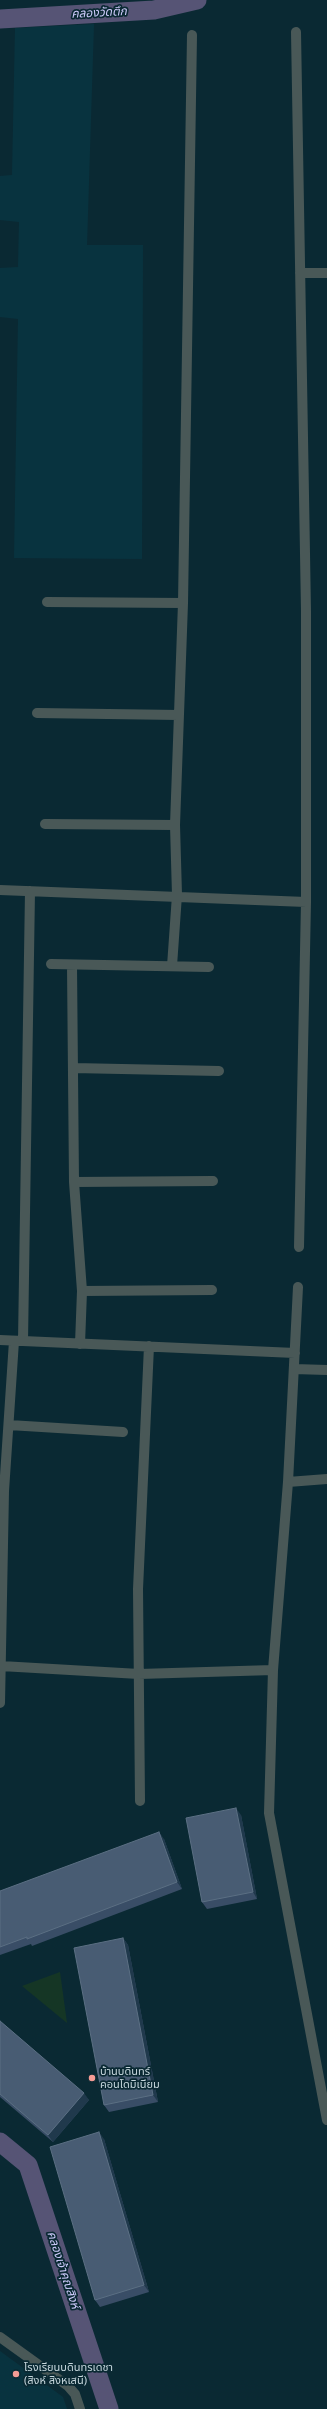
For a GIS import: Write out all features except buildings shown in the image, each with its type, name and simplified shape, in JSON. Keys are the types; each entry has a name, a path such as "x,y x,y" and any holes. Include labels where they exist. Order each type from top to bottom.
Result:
{"street":[{"path":"296,32 306,611 306,902 299,1247"},
{"path":"172,966 177,896 175,825 183,603 192,35"},
{"path":"300,272 327,274"},
{"path":"47,602 183,603"},
{"path":"37,713 179,715"},
{"path":"45,824 175,825"},
{"path":"0,890 306,902"},
{"path":"0,1703 4,1491 18,1341 30,891"},
{"path":"51,964 72,966 209,967"},
{"path":"72,966 74,1182 82,1291 80,1344"},
{"path":"73,1068 219,1071"},
{"path":"74,1182 213,1181"},
{"path":"298,1287 288,1482 273,1670 269,1813 322,2064 327,2120"},
{"path":"82,1291 212,1290"},
{"path":"0,1340 295,1353"},
{"path":"140,1801 138,1589 150,1346"},
{"path":"294,1368 327,1370"},
{"path":"9,1425 124,1432"},
{"path":"288,1482 327,1479"},
{"path":"1,1666 140,1674 273,1670"},
{"path":"0,2337 68,2386 75,2394 80,2409"}],"shaded area":[{"path":"94,24 87,245 143,245 142,559 14,558 18,319 0,317 0,268 18,267 19,222 0,220 0,176 12,175 15,28"},
{"name":"โรงเรียนบดินทรเดชา (สิงห์ สิงหเสนี)","path":"0,2351 63,2397 67,2409 0,2409"}],"green space":[{"path":"60,1972 67,2023 22,1986"}],"waterway":[{"name":"คลองวัดตึก","path":"0,19 154,10 197,0"},
{"name":"คลองเจ้าคุณสิงห์","path":"0,2142 28,2165 109,2409"}],"place":[{"name":"บ้านบดินทร์ คอนโดมิเนียม","path":"92,2078"},
{"name":"โรงเรียนบดินทรเดชา (สิงห์ สิงหเสนี)","path":"16,2374"}]}
